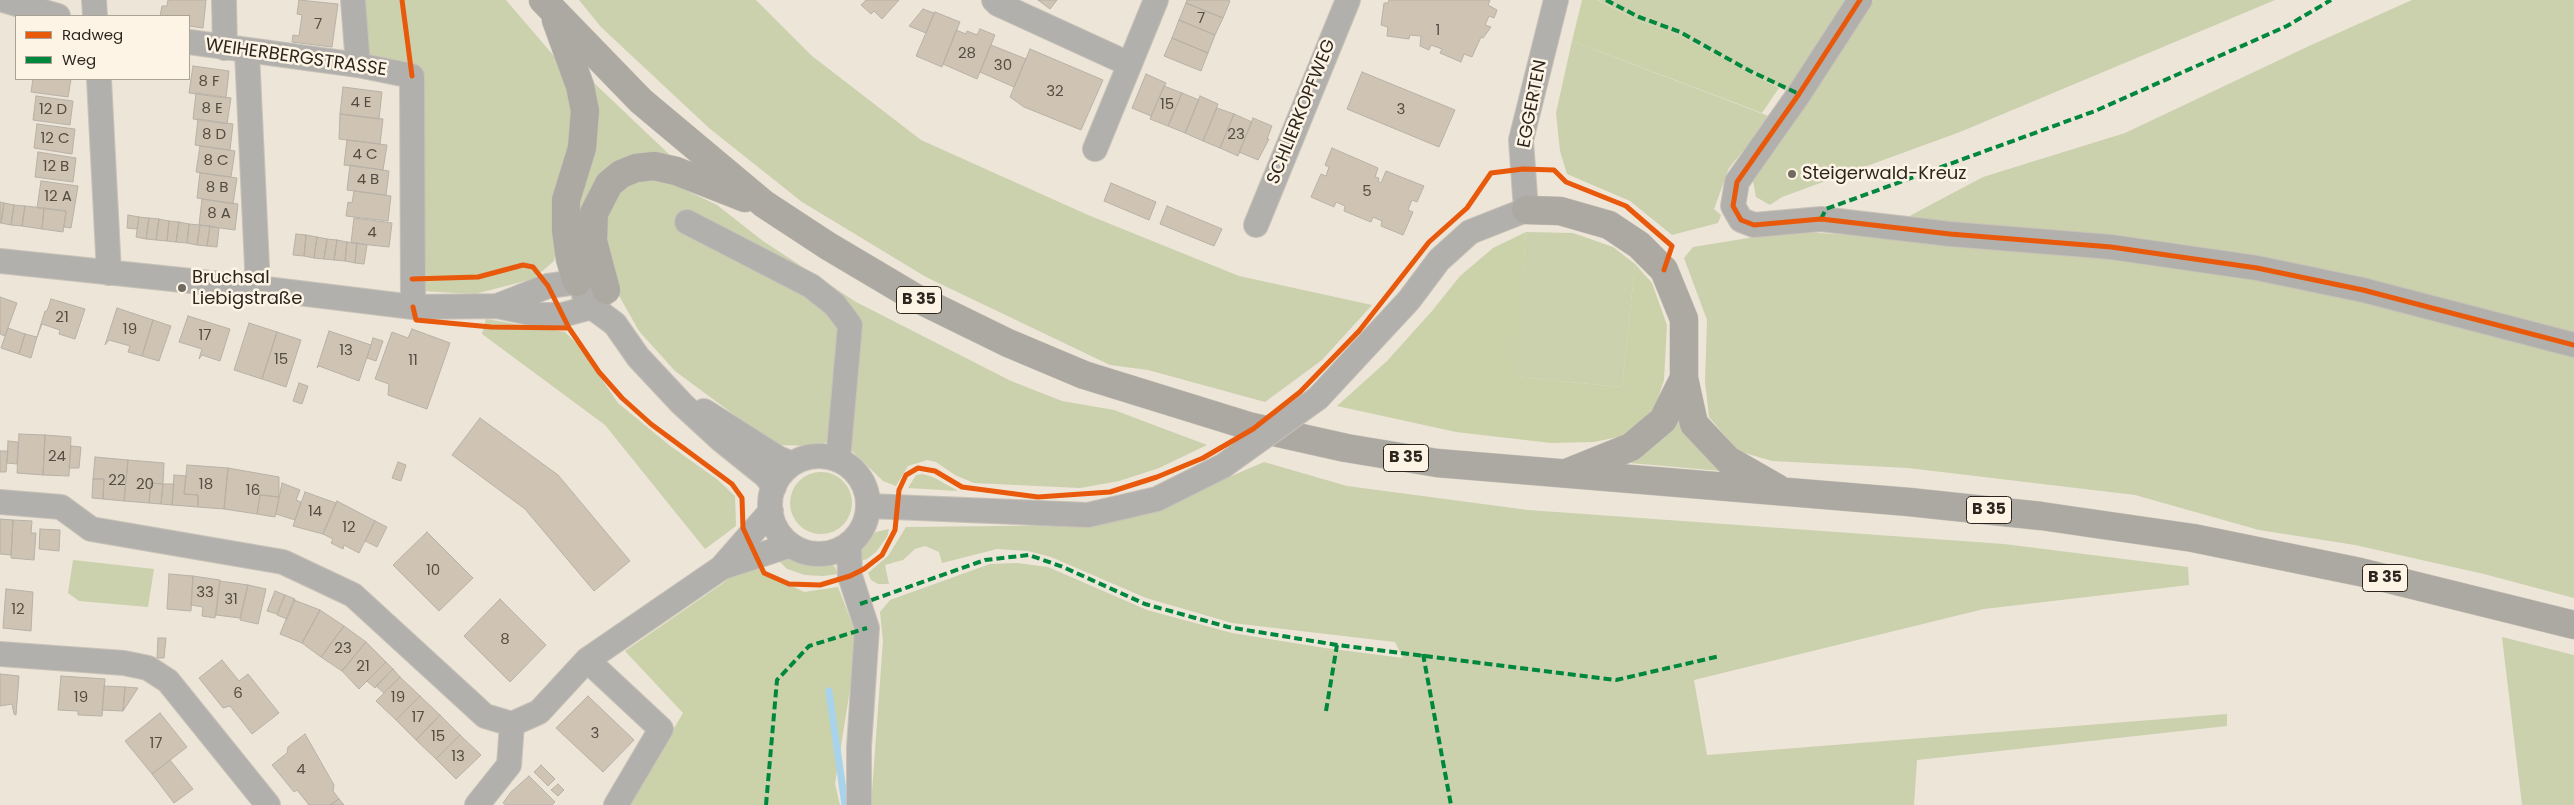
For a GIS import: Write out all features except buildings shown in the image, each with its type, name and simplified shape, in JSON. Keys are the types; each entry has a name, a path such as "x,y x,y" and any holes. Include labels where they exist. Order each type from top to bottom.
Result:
{"main road":[{"path":"548,6 580,86 585,111 582,148 566,200 566,230 570,259 577,282"},
{"name":"B 35","path":"548,6 641,101 764,204 828,246 914,297 1008,344 1084,375 1252,427 1346,448 1436,464 1783,491 2041,516 2193,538 2360,572 2574,625"},
{"name":"B 35","path":"599,299 593,241 594,213 609,184 621,174 636,168 654,166 676,171 764,204"},
{"path":"1526,210 1560,211 1609,225 1639,245 1664,270 1684,319 1684,378 1694,424 1728,460 1783,491"},
{"path":"1563,475 1631,447 1663,420 1684,378"}],"street":[{"path":"3,0 55,15"},
{"path":"94,0 95,15"},
{"path":"224,0 236,50 258,288"},
{"path":"353,0 358,65"},
{"path":"994,0 998,4 1129,64"},
{"path":"1095,149 1156,0"},
{"name":"SCHLIERKOPFWEG","path":"1256,225 1348,0"},
{"name":"EGGERTEN","path":"1526,210 1522,140 1556,0"},
{"path":"1860,0 1800,94 1737,182 1733,206 1742,220 1754,225 1821,218 1950,234 2111,247 2247,267 2363,290 2574,345"},
{"name":"WEIHERBERGSTRASSE","path":"190,42 236,50 358,65 412,76 412,307"},
{"path":"99,80 109,273"},
{"path":"869,506 1088,515 1157,499 1223,466 1318,398 1409,300 1440,260 1470,232 1526,210"},
{"path":"687,222 811,286 834,305 850,325 838,460"},
{"path":"0,261 258,288 412,307 497,306 540,315 562,315 599,299"},
{"path":"497,306 548,286 577,282 599,299 638,356 676,396 720,440 766,476 774,487"},
{"path":"676,396 700,408 778,458 792,464"},
{"path":"822,554 850,544 860,533 866,520 869,506 866,489 857,473 838,460 827,456 809,457 792,464 782,472 774,487 771,511 780,534 791,545 806,552 822,554 836,559 850,576"},
{"path":"0,502 60,507 92,529 283,562 353,595 485,716 512,724 539,712 587,660 721,568 771,511"},
{"path":"850,544 850,576 867,628 859,747 859,805"},
{"path":"721,568 791,545"},
{"path":"0,654 124,663 148,668 168,681 268,805"},
{"path":"587,660 661,729 616,805"},
{"path":"477,805 509,765 512,724"},
{"path":"248,781 260,805"}],"green space":[{"path":"349,0 506,0 565,69 578,132 554,261 533,279 475,294 422,291 415,71 353,56"},
{"path":"579,0 756,0 812,56 921,140 1088,215 1239,276 1372,305 1322,360 1265,402 1148,370 1110,365 926,277 802,202 709,128 601,27"},
{"path":"1582,0 1597,0 1639,21 1679,35 1779,88 1762,113 1572,41"},
{"path":"1598,0 1849,0 1788,92 1679,35 1639,21"},
{"path":"1874,0 2275,0 1960,132 1782,197 1770,205 1756,197 1753,181"},
{"path":"2412,0 2574,0 2574,598 2484,574 2355,545 2259,530 2135,495 1908,468 1772,461 1738,451 1709,417 1705,381 1707,320 1684,258 1693,247 1792,231 1894,238 1902,220 1983,177 2125,133 2309,46"},
{"path":"1572,41 1771,117 1729,168 1714,209 1721,215 1718,223 1672,235 1630,201 1567,174 1560,151 1556,113"},
{"path":"593,82 673,158 638,156 580,265 574,212"},
{"path":"645,178 665,180 717,205 763,241 856,302 1011,381 1062,401 1114,410 1207,445 1159,468 1119,481 1080,488 974,483 955,475 936,462 927,460 908,466 896,486 883,481 852,451 827,442 816,446 775,445 675,371 639,331 618,294 603,247 604,224 618,191 631,182"},
{"path":"1526,232 1573,233 1613,247 1635,264 1622,387 1515,377"},
{"path":"1526,232 1516,377 1622,387 1635,264 1652,283 1667,325 1664,380 1655,407 1628,435 1594,442 1551,443 1456,432 1337,406 1387,361 1432,311 1460,276 1493,248"},
{"path":"486,319 565,332 579,346 618,403 669,445 718,480 735,496 736,526 705,549 605,425 482,334"},
{"path":"1680,414 1721,471 1630,463 1630,458 1652,448 1672,431"},
{"path":"1264,462 1347,486 1528,510 2004,544 2188,567 2189,585 1984,609 1694,680 1707,755 2227,714 2227,726 1917,760 1914,805 871,805 883,641 880,612 890,600 990,564 1017,563 1048,567 1147,610 1232,633 1403,658 1395,642 1232,623 1146,598 1051,557 1028,551 997,549 942,563 939,552 925,546 915,549 903,560 885,565 889,584 878,584 871,580 868,573 888,556 906,527 1097,525 1141,515"},
{"path":"821,472 833,475 843,481 849,491 852,503 849,515 843,525 833,531 821,534 809,531 799,525 793,515 790,503 793,491 799,481 809,475"},
{"path":"923,474 933,477 958,491 908,488 916,475"},
{"path":"889,529 887,537 876,552 861,561 861,549 867,539 876,532"},
{"path":"786,555 828,562 835,567 838,574 823,576 805,575 787,569 776,558"},
{"path":"73,560 154,569 148,607 79,601 68,593"},
{"path":"757,568 804,592 838,587 858,639 835,784 840,805 629,805 683,713 625,651 726,581 733,572"},
{"path":"2502,637 2574,655 2574,805 2522,805"}],"waterway":[{"path":"829,691 845,805"}],"marked path":[{"path":"1606,0 1639,17 1680,32 1750,71 1799,94"},
{"path":"1821,219 1826,209 2095,111 2287,26 2331,0"},
{"path":"860,604 985,560 1029,555 1063,567 1145,604 1228,627 1337,645 1616,680 1720,656"},
{"path":"766,805 777,680 809,646 867,628"},
{"path":"1326,711 1337,645"},
{"path":"1423,654 1451,805"}],"cycle path":[{"path":"402,0 412,76"},
{"path":"1860,0 1799,94 1737,182 1733,206 1741,220 1754,225 1821,219 1950,234 2111,247 2257,268 2363,290 2574,345"},
{"path":"413,307 416,320 491,327 569,328 599,372 622,398 651,424 732,484 742,498 743,528 764,573 789,584 820,585 850,576 864,569 882,555 895,530 899,490 906,475 918,468 935,471 962,487 1038,497 1110,492 1157,477 1203,458 1253,429 1300,392 1359,331 1429,242 1467,208 1491,173 1523,169 1554,170 1566,182 1626,206 1672,246 1664,270"},
{"path":"412,279 478,277 523,265 533,267 548,286 569,328"}],"place":[{"name":"Steigerwald-Kreuz","path":"1792,174"},
{"name":"Bruchsal Liebigstraße","path":"182,288"}]}
